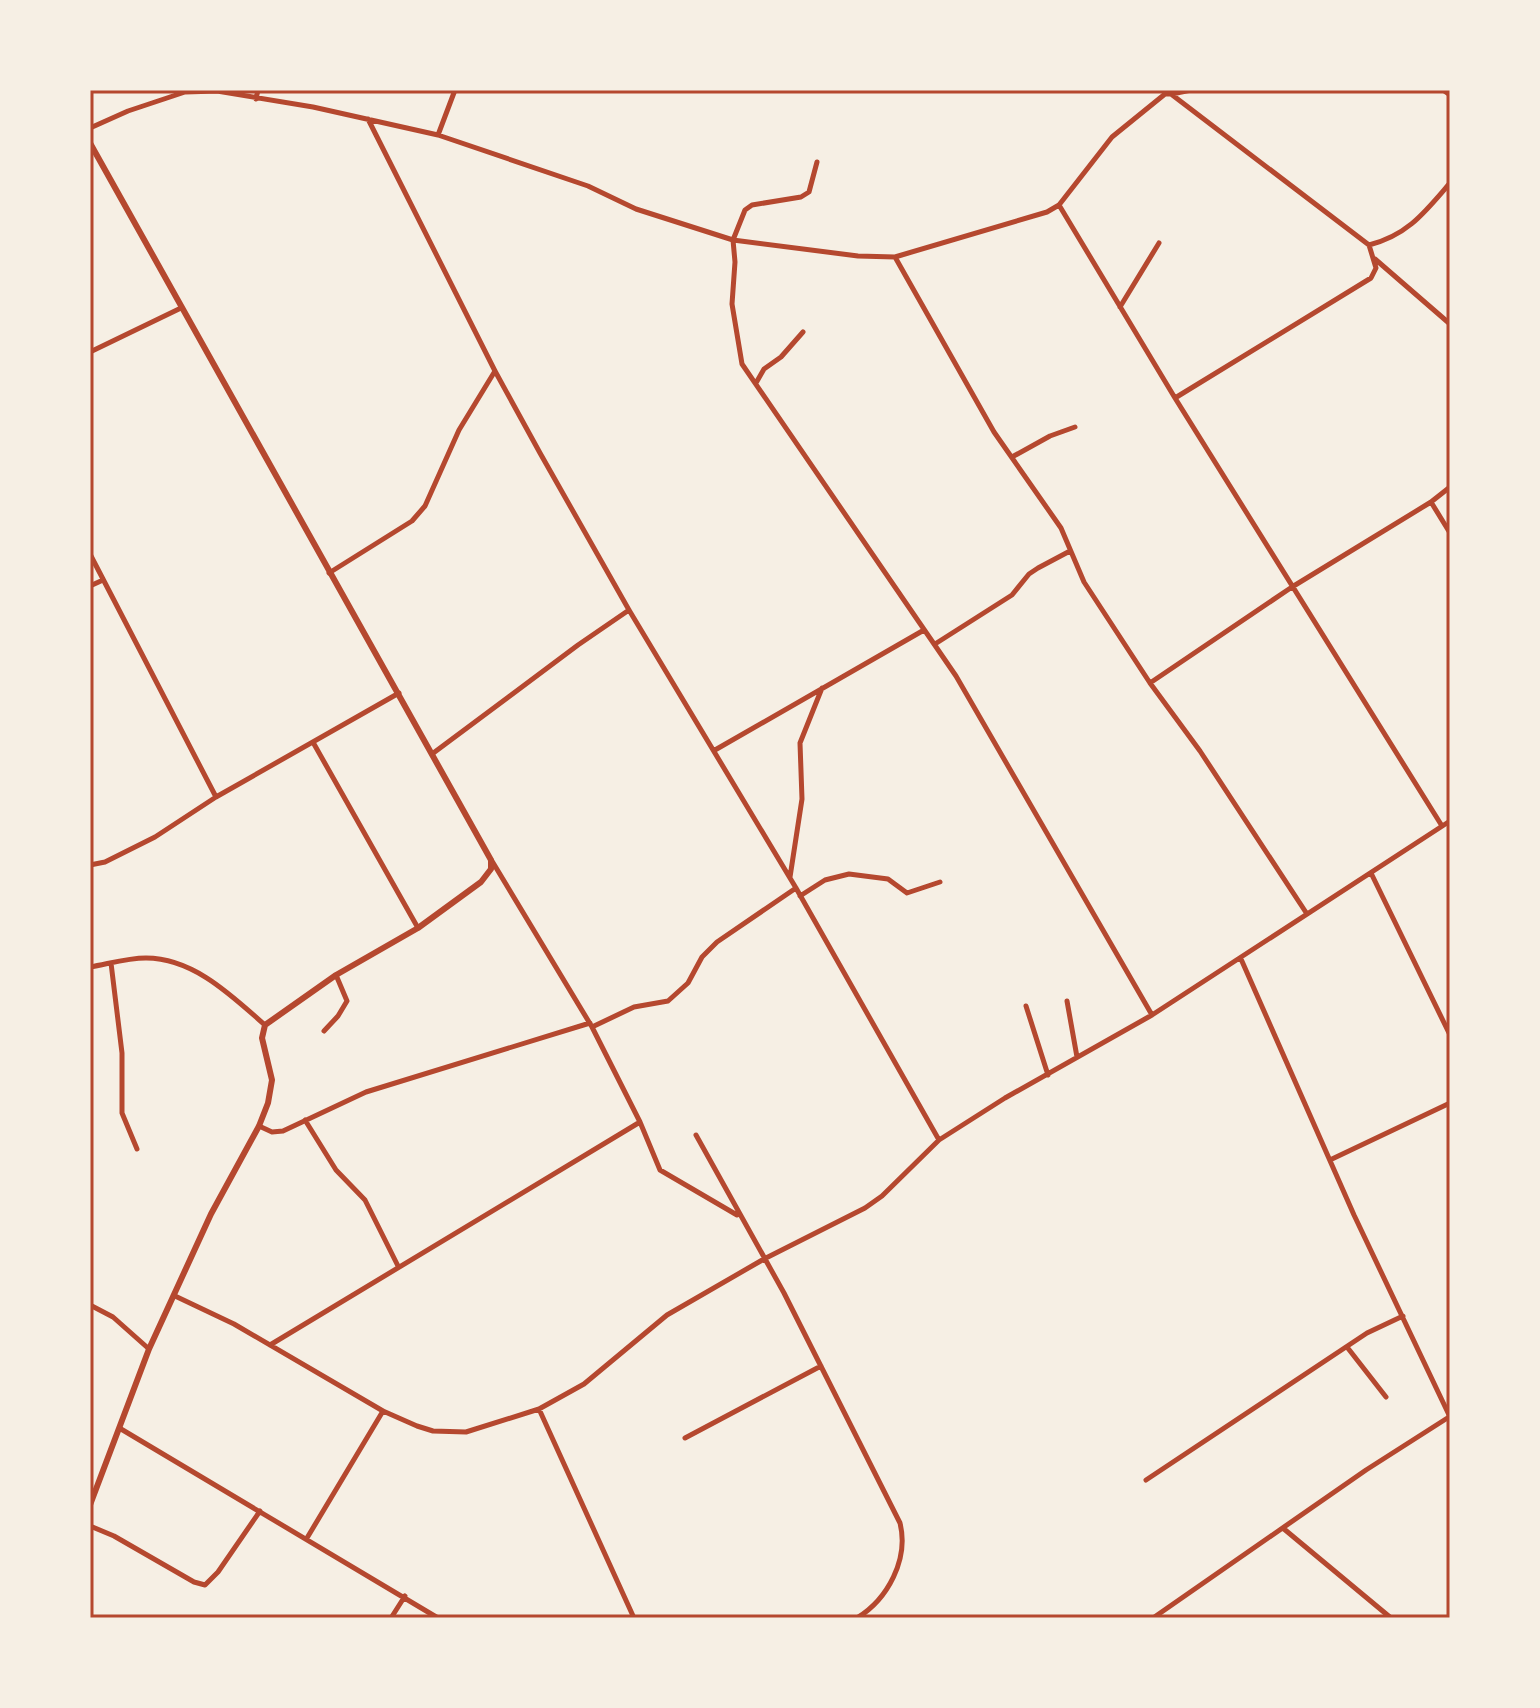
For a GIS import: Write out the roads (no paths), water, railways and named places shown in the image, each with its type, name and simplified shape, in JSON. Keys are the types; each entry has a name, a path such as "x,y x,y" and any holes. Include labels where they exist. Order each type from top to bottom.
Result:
{"street":[{"path":"256,99 258,90"},
{"path":"438,135 455,90"},
{"path":"90,128 128,111 185,92 217,91 438,135 588,186 636,209 733,240 858,256 895,257 1028,219 1059,205 1124,124 1162,95 1191,90"},
{"path":"1443,90 1450,95"},
{"path":"1171,94 1369,245 1376,268 1371,278 1175,398"},
{"path":"368,119 495,371 629,610 790,877 939,1140"},
{"path":"90,143 491,860 591,1025 640,1122 660,1170 739,1216"},
{"path":"817,162 809,192 801,197 752,205 745,210 733,240 733,313 742,364 935,644 992,736 1152,1015"},
{"path":"1369,245 1406,230 1450,183"},
{"path":"1059,205 1175,398 1442,826"},
{"path":"1120,307 1159,243"},
{"path":"895,257 980,409 1061,528 1084,582 1307,914"},
{"path":"1375,259 1450,324"},
{"path":"90,352 181,308"},
{"path":"755,384 764,369 781,357 803,332"},
{"path":"329,573 391,536 412,521 425,506 459,430 495,371"},
{"path":"1012,457 1050,436 1075,427"},
{"path":"1150,683 1292,587 1431,502 1450,487"},
{"path":"1431,502 1450,533"},
{"path":"935,644 1012,595 1029,574 1070,551"},
{"path":"90,554 216,797"},
{"path":"90,586 103,580"},
{"path":"432,754 629,610"},
{"path":"715,750 924,630"},
{"path":"790,877 802,799 800,743 822,688"},
{"path":"90,865 105,862 155,837 216,797 400,693"},
{"path":"314,744 418,928"},
{"path":"175,1296 234,1324 383,1411 417,1426 448,1433 481,1428 539,1409 584,1384 667,1315 764,1259 865,1208 882,1196 939,1140 1152,1015 1450,821"},
{"path":"90,1505 149,1349 211,1214 259,1126 268,1103 272,1080 262,1038 265,1025 336,975 418,928 481,882 491,869 491,860"},
{"path":"1371,873 1450,1035"},
{"path":"800,896 825,880 849,874 890,880 907,893 940,882"},
{"path":"259,1126 277,1132 376,1089 591,1025 634,1007 668,1001 688,983 702,957 717,942 796,888"},
{"path":"90,967 150,958 181,966 204,976 265,1025"},
{"path":"1153,1618 1366,1470 1450,1417 1354,1215 1332,1159 1241,959"},
{"path":"111,963 122,1053 122,1113 137,1149"},
{"path":"324,1031 347,1001 336,975"},
{"path":"1067,1001 1077,1057"},
{"path":"1026,1006 1048,1075"},
{"path":"1332,1159 1450,1103"},
{"path":"305,1120 336,1170 365,1200 398,1266"},
{"path":"270,1345 640,1122"},
{"path":"696,1135 821,1366 865,1460 896,1515 902,1533 901,1562 868,1612 857,1618"},
{"path":"90,1305 113,1317 149,1349"},
{"path":"1146,1480 1367,1333 1403,1316"},
{"path":"1347,1347 1386,1397"},
{"path":"685,1438 821,1366"},
{"path":"539,1409 634,1618"},
{"path":"307,1538 383,1411"},
{"path":"121,1429 438,1618"},
{"path":"90,1526 205,1585 218,1572 260,1511"},
{"path":"1284,1529 1391,1618"},
{"path":"391,1618 405,1596"},
{"path":"868,1612 875,1618"}]}
